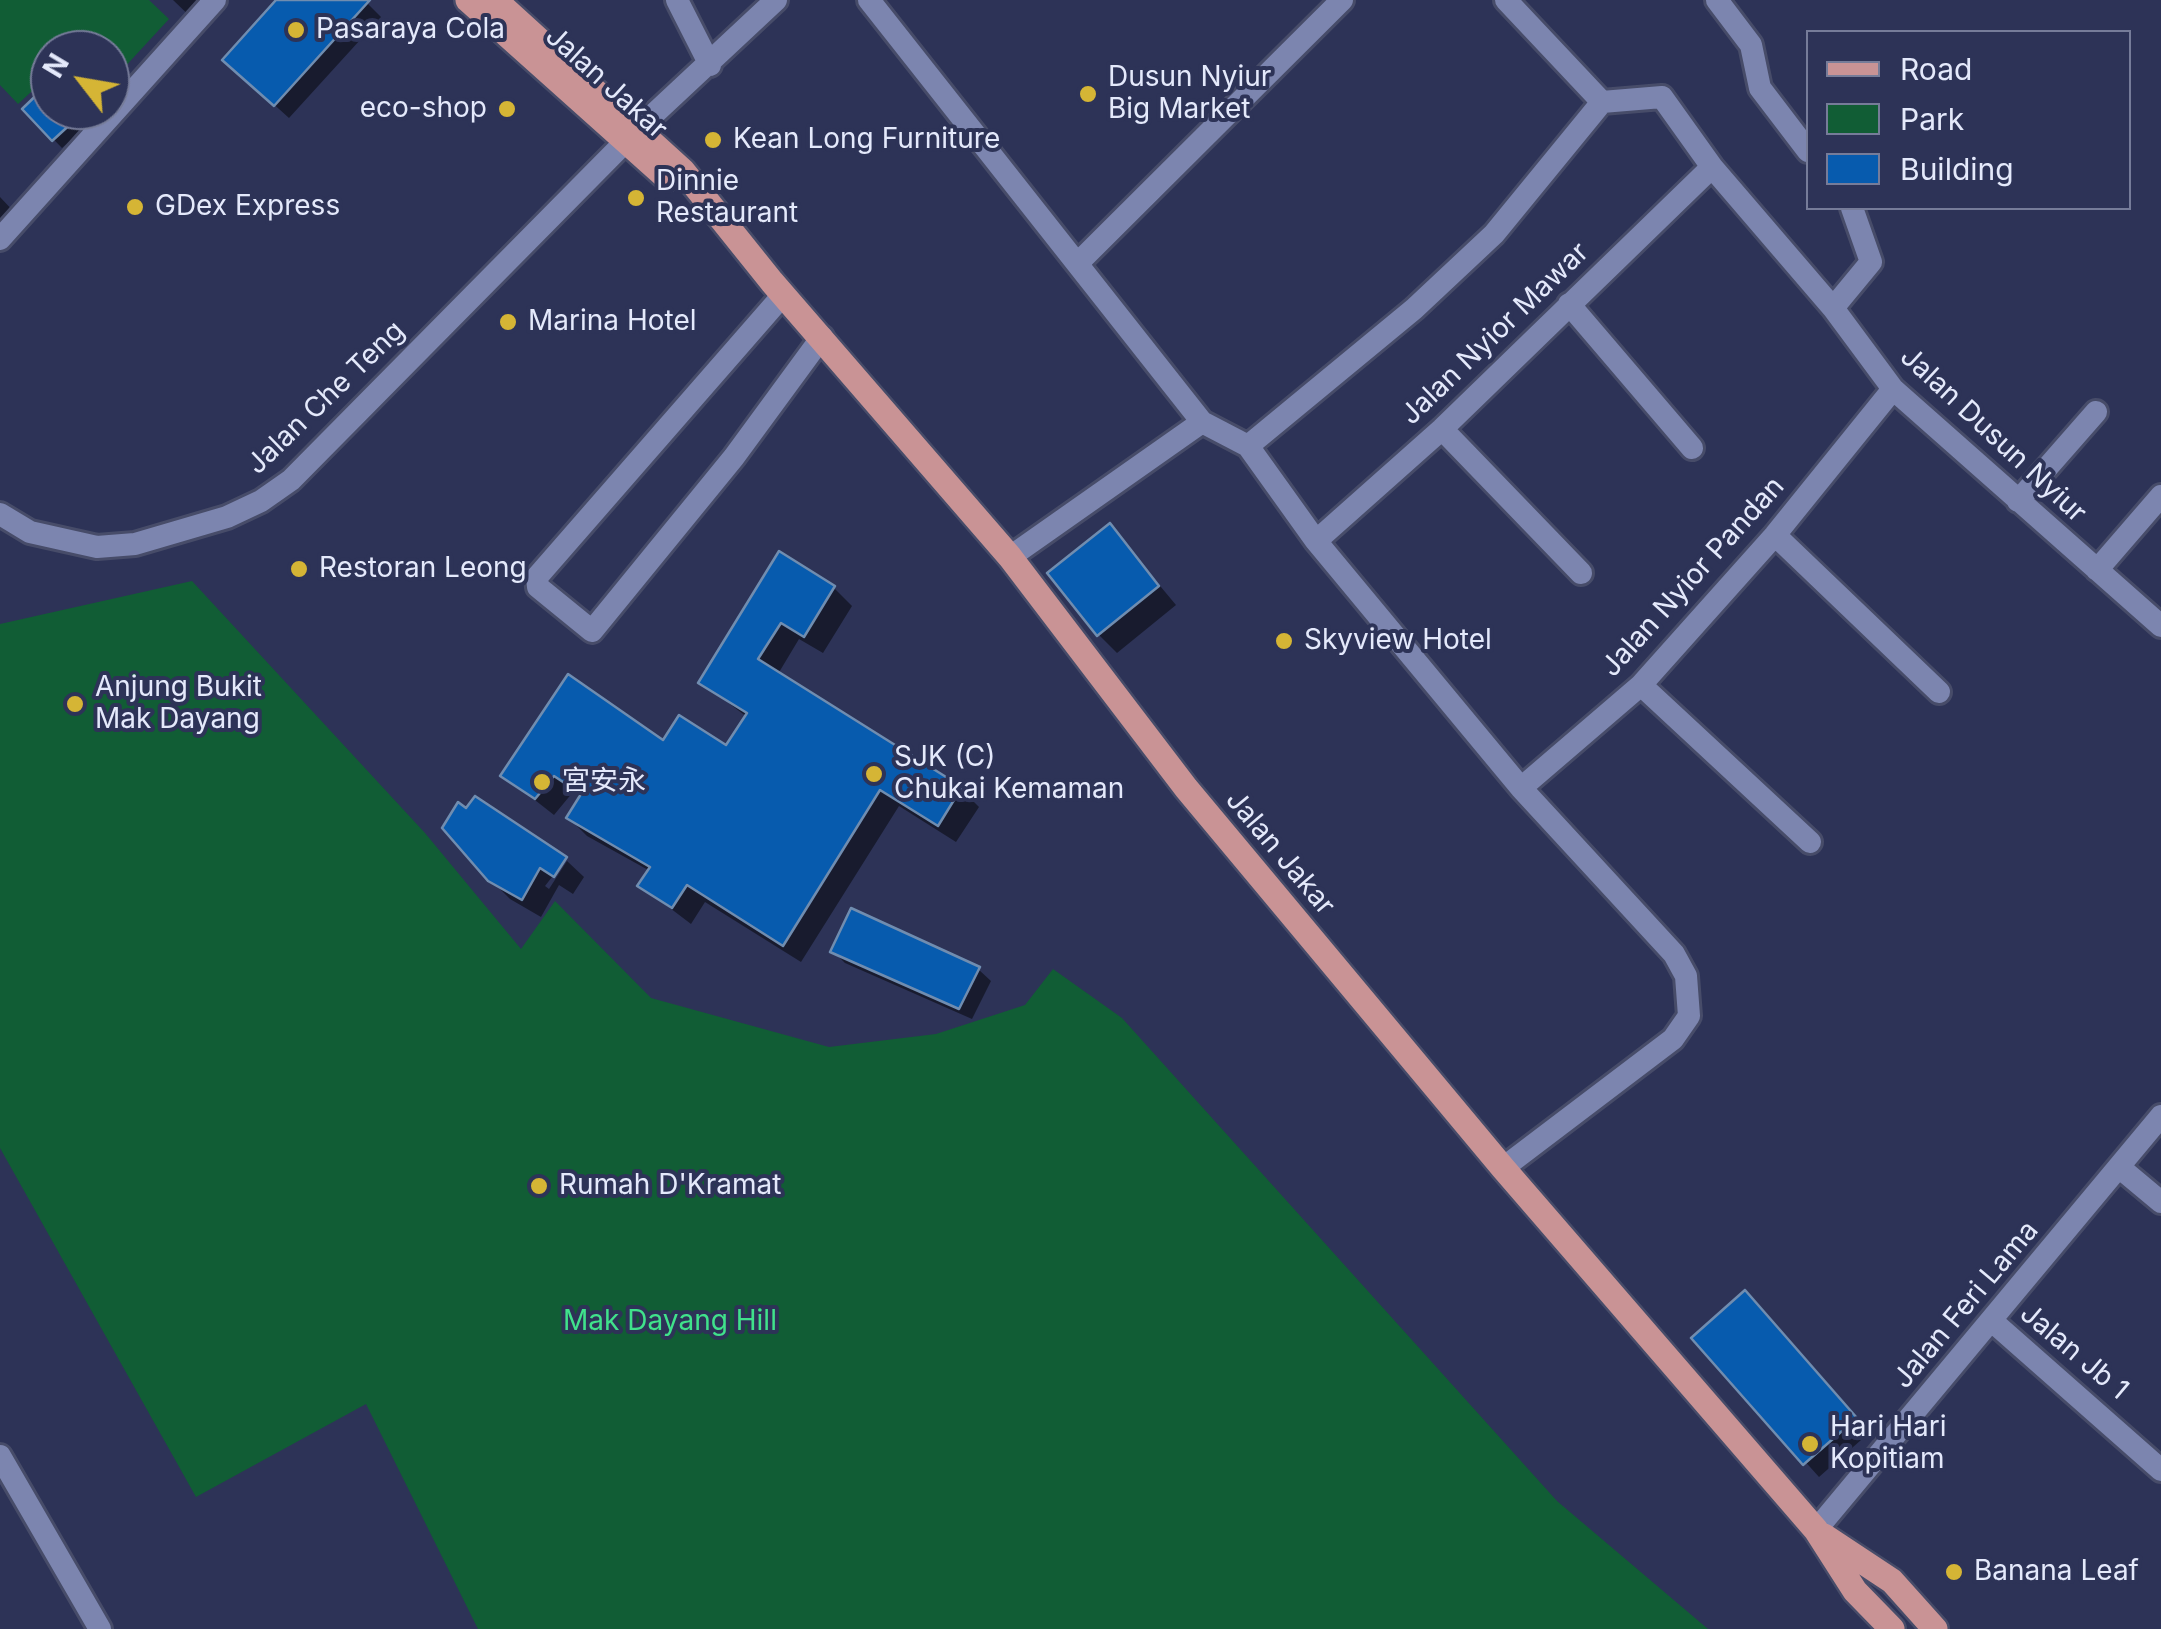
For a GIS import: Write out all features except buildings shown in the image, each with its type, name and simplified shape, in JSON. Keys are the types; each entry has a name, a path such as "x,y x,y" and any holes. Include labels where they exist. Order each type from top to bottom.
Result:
{"main road":[{"name":"Jalan Jakar","path":"468,0 632,135 683,171 708,206 1010,558 1186,788 1503,1168 1816,1530 1855,1591 1892,1629"},
{"name":"Jalan Jakar","path":"494,0 632,135"},
{"name":"Jalan Jakar","path":"1816,1530 1892,1581 1935,1629"}],"street":[{"path":"0,239 215,0"},
{"path":"677,0 710,65"},
{"name":"Jalan Che Teng","path":"0,514 30,532 97,547 135,544 227,517 261,501 291,480 632,135 776,0"},
{"path":"869,0 1080,262 1202,422 1248,446 1316,541 1521,788 1674,954 1686,976 1690,1016 1673,1039 1503,1168"},
{"path":"1080,262 1342,0"},
{"path":"1248,446 1414,309 1494,234 1602,102 1506,0"},
{"path":"1717,0 1751,45 1760,88 1806,147"},
{"name":"Jalan Dusun Nyiur","path":"1602,102 1662,97 1712,167 1833,308 1892,390 2161,626"},
{"name":"Jalan Nyior Mawar","path":"1316,541 1442,429 1712,167"},
{"path":"1833,308 1871,262 1853,210"},
{"path":"784,295 537,577 538,587 592,631 734,457 822,337"},
{"path":"1569,304 1692,448"},
{"name":"Jalan Nyior Pandan","path":"1521,788 1641,685 1775,534 1892,390"},
{"path":"2018,501 2096,412"},
{"path":"1010,558 1202,422"},
{"path":"1442,429 1582,573"},
{"path":"2096,570 2161,496"},
{"path":"1775,534 1939,692"},
{"path":"1641,685 1810,842"},
{"name":"Jalan Feri Lama","path":"1816,1530 2161,1116"},
{"path":"2120,1167 2161,1202"},
{"name":"Jalan Jb 1","path":"1992,1321 2161,1470"},
{"path":"0,1456 100,1629"}],"green space":[{"path":"0,0 149,0 169,19 130,61 130,30 30,30 30,93 18,104 0,85"},
{"name":"Mak Dayang Hill","path":"192,581 425,833 521,949 555,901 651,998 829,1047 936,1034 1025,1005 1053,969 1122,1018 1557,1501 1708,1629 478,1629 366,1404 196,1497 0,1148 0,624"}],"place":[{"name":"Pasaraya Cola","path":"296,30"},
{"name":"Dusun Nyiur Big Market","path":"1088,94"},
{"name":"eco-shop","path":"507,109"},
{"name":"Kean Long Furniture","path":"713,140"},
{"name":"Dinnie Restaurant","path":"636,198"},
{"name":"GDex Express","path":"135,207"},
{"name":"Marina Hotel","path":"508,322"},
{"name":"Restoran Leong","path":"299,569"},
{"name":"Skyview Hotel","path":"1284,641"},
{"name":"Anjung Bukit Mak Dayang","path":"75,704"},
{"name":"SJK (C) Chukai Kemaman","path":"874,774"},
{"name":"宮安永","path":"542,782"},
{"name":"Rumah D'Kramat","path":"539,1186"},
{"name":"Hari Hari Kopitiam","path":"1810,1444"},
{"name":"Banana Leaf","path":"1954,1572"}]}
